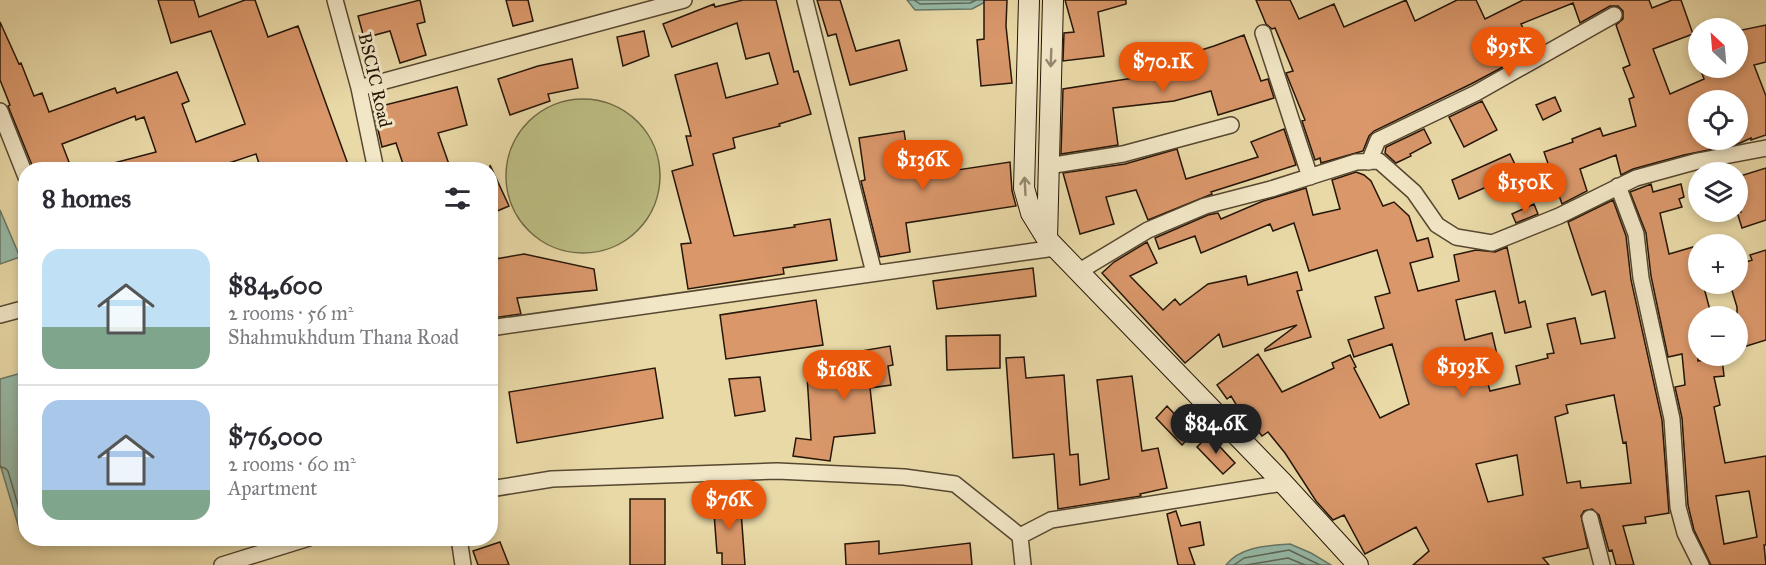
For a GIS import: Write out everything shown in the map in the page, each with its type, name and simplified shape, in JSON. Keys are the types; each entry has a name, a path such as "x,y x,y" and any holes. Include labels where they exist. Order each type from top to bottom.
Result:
{"main road":[{"path":"1029,0 1024,188 1031,213 1051,243 1283,483 1358,565"},
{"path":"1051,243 1048,166 1053,0"}],"street":[{"name":"BSCIC Road","path":"335,0 359,88 374,162"},
{"path":"359,88 684,0"},
{"path":"804,0 874,273"},
{"path":"1369,162 1378,140 1476,93 1614,15"},
{"path":"1263,33 1310,177"},
{"path":"0,111 20,162"},
{"path":"1048,166 1123,154 1231,125"},
{"path":"1078,272 1148,230 1205,206 1356,162 1380,161 1414,192 1437,225 1456,237 1492,243 1559,216 1636,178 1698,161 1766,148"},
{"path":"1618,186 1636,234 1641,278 1672,419 1678,507 1685,533 1701,565"},
{"path":"498,327 874,273 1051,243"},
{"path":"0,315 18,310"},
{"path":"498,488 552,479 777,471 904,477 955,484 1020,536 1023,565"},
{"path":"1020,536 1051,520 1283,483"},
{"path":"1590,518 1602,565"},
{"path":"222,565 283,546"},
{"path":"460,546 463,565"}],"green space":[{"path":"583,99 598,100 612,105 626,112 637,122 647,133 654,147 659,161 659,191 654,205 647,219 637,230 626,240 612,247 598,252 583,253 568,252 554,247 540,240 529,230 519,219 512,205 507,191 506,176 507,161 512,147 519,133 529,122 540,112 554,105 568,100"}],"water":[{"path":"907,0 987,1 972,9 915,10"},
{"path":"0,210 18,252 18,258 0,264"},
{"path":"18,374 18,525 0,464 0,379"},
{"path":"1290,544 1331,565 1226,565 1239,554 1247,551"}],"building":[{"path":"158,0 194,0 199,17 245,0 255,0 268,37 298,26 347,162 258,162 256,154 232,162 118,162 156,152 144,117 136,120 135,116 62,144 69,162 31,162 0,80 0,22 19,64 21,63 34,96 42,93 49,112 115,88 117,93 177,72 189,101 182,104 196,142 245,124 211,31 171,43"},
{"path":"420,0 425,22 417,24 426,55 400,63 390,31 364,38 358,16"},
{"path":"506,0 528,0 533,21 513,26"},
{"path":"743,0 776,0 794,72 798,71 811,114 779,124 780,126 733,138 735,148 713,154 734,236 830,219 837,260 783,268 784,274 688,289 681,244 691,243 672,171 693,165 686,136 691,136 675,75 717,63 726,98 778,84 769,53 746,59 737,23 672,47 663,24 714,4 715,7"},
{"path":"817,0 840,0 856,51 899,40 907,70 850,85 836,34 828,36"},
{"path":"984,0 1007,0 1006,26 1012,83 981,86 977,40 984,39"},
{"path":"1065,0 1126,0 1126,4 1098,12 1104,56 1063,61 1064,33 1074,32"},
{"path":"1256,0 1290,0 1299,19 1334,4 1344,27 1406,0 1415,21 1457,0 1476,0 1485,19 1523,0 1649,0 1652,8 1672,0 1681,0 1688,20 1688,36 1653,49 1670,94 1704,78 1748,78 1748,29 1766,25 1766,62 1754,65 1766,96 1766,135 1748,139 1748,90 1688,90 1688,150 1709,150 1633,169 1621,175 1616,155 1580,169 1587,191 1562,204 1544,152 1573,142 1572,139 1600,128 1603,136 1636,126 1629,99 1634,97 1623,68 1630,65 1616,25 1623,19 1623,11 1618,6 1610,6 1580,23 1573,3 1521,24 1532,46 1502,61 1505,66 1374,131 1369,136 1363,151 1321,163 1320,158 1315,160 1302,121 1305,120 1286,73 1293,71 1275,28 1272,29 1266,24"},
{"path":"644,31 649,56 623,66 617,37"},
{"path":"1244,35 1261,81 1268,79 1274,98 1218,115 1211,91 1174,101 1113,108 1118,145 1061,154 1063,89 1166,73 1163,62"},
{"path":"572,59 578,88 548,94 550,101 510,115 498,79 538,66"},
{"path":"457,87 467,125 438,133 448,162 402,162 396,143 382,147 373,108"},
{"path":"1555,97 1561,111 1543,120 1536,105"},
{"path":"1482,101 1497,130 1464,147 1449,117"},
{"path":"1284,129 1296,165 1211,192 1212,194 1148,220 1136,190 1106,197 1114,224 1080,234 1063,173 1125,164 1177,149 1186,179 1258,157 1251,142"},
{"path":"1424,129 1431,143 1410,154 1411,156 1396,163 1385,153 1386,147"},
{"path":"904,131 911,177 1010,162 1012,191 1016,206 906,223 910,252 880,257 861,181 865,180 859,138"},
{"path":"1510,154 1521,177 1500,187 1498,182 1459,199 1452,180"},
{"path":"1766,168 1766,220 1742,228 1740,222 1748,222 1748,174"},
{"path":"1356,172 1364,175 1371,181 1383,206 1394,202 1409,216 1417,241 1428,238 1433,257 1410,263 1418,291 1459,281 1454,255 1476,250 1495,252 1507,247 1519,303 1525,301 1531,327 1505,333 1495,291 1456,300 1465,340 1492,333 1498,359 1482,363 1490,391 1520,384 1516,366 1548,358 1547,354 1554,353 1547,324 1575,318 1581,344 1615,338 1605,291 1592,295 1568,222 1613,200 1626,236 1631,280 1662,420 1669,513 1645,517 1646,523 1623,526 1634,565 1616,565 1612,550 1609,551 1599,515 1592,509 1584,511 1581,516 1588,548 1543,558 1549,565 1413,565 1429,551 1416,527 1365,554 1344,515 1333,520 1316,501 1285,453 1268,432 1262,436 1244,412 1242,414 1231,396 1227,399 1217,385 1258,354 1282,392 1334,368 1332,363 1350,355 1356,367 1354,368 1380,418 1409,404 1392,344 1354,357 1348,340 1384,328 1375,297 1390,293 1377,250 1309,271 1294,223 1273,231 1270,224 1201,253 1195,236 1159,249 1155,238 1208,215 1218,213 1221,219 1263,201 1306,188 1313,215 1340,209 1332,180","holes":["1614,395 1623,443 1626,442 1631,483 1581,488 1580,481 1567,483 1555,417 1568,413 1566,405","1517,455 1523,495 1488,502 1476,464"]},
{"path":"498,182 509,206 498,211"},
{"path":"1651,184 1653,192 1681,184 1684,197 1679,199 1682,207 1660,213 1669,254 1688,248 1688,294 1706,294 1709,306 1688,306 1688,366 1723,366 1724,376 1714,377 1720,405 1714,407 1725,463 1766,456 1766,545 1764,545 1766,565 1711,565 1694,530 1688,505 1682,418 1675,387 1685,385 1682,354 1668,357 1651,276 1646,233 1630,192","holes":["1749,491 1757,537 1724,544 1716,496"]},
{"path":"1534,204 1538,214 1516,223 1512,214"},
{"path":"1147,242 1157,263 1130,276 1163,310 1175,299 1180,305 1208,284 1246,276 1248,285 1297,272 1302,290 1297,291 1311,337 1265,351 1297,325 1223,347 1219,334 1185,363 1102,273 1114,262"},
{"path":"1766,250 1766,340 1748,346 1748,306 1737,306 1733,294 1748,294 1748,261 1752,260 1750,255"},
{"path":"524,254 594,269 597,290 517,298 521,314 498,317 498,259"},
{"path":"1033,268 1036,296 937,309 933,281"},
{"path":"816,300 823,345 726,359 720,315"},
{"path":"1000,335 1000,368 947,370 946,336"},
{"path":"890,346 893,365 888,366 891,385 870,388 875,433 834,437 830,461 793,456 796,438 811,440 807,375 841,373 838,355"},
{"path":"1024,357 1026,378 1064,375 1070,455 1078,454 1080,485 1109,479 1097,380 1132,376 1142,451 1158,448 1167,488 1140,494 1141,496 1058,509 1054,454 1013,458 1006,358"},
{"path":"655,368 663,418 517,443 509,392"},
{"path":"760,377 765,411 735,416 729,379"},
{"path":"1167,406 1193,434 1182,445 1156,418"},
{"path":"1209,435 1235,463 1223,474 1197,447"},
{"path":"740,498 745,565 722,565 722,553 717,553 713,500"},
{"path":"630,499 665,499 665,565 630,565"},
{"path":"1176,511 1181,526 1200,522 1204,545 1189,548 1195,565 1178,565 1167,514"},
{"path":"879,541 879,554 970,543 972,565 846,565 845,544"},
{"path":"500,542 509,565 478,565 473,551 488,546 498,546"}]}
